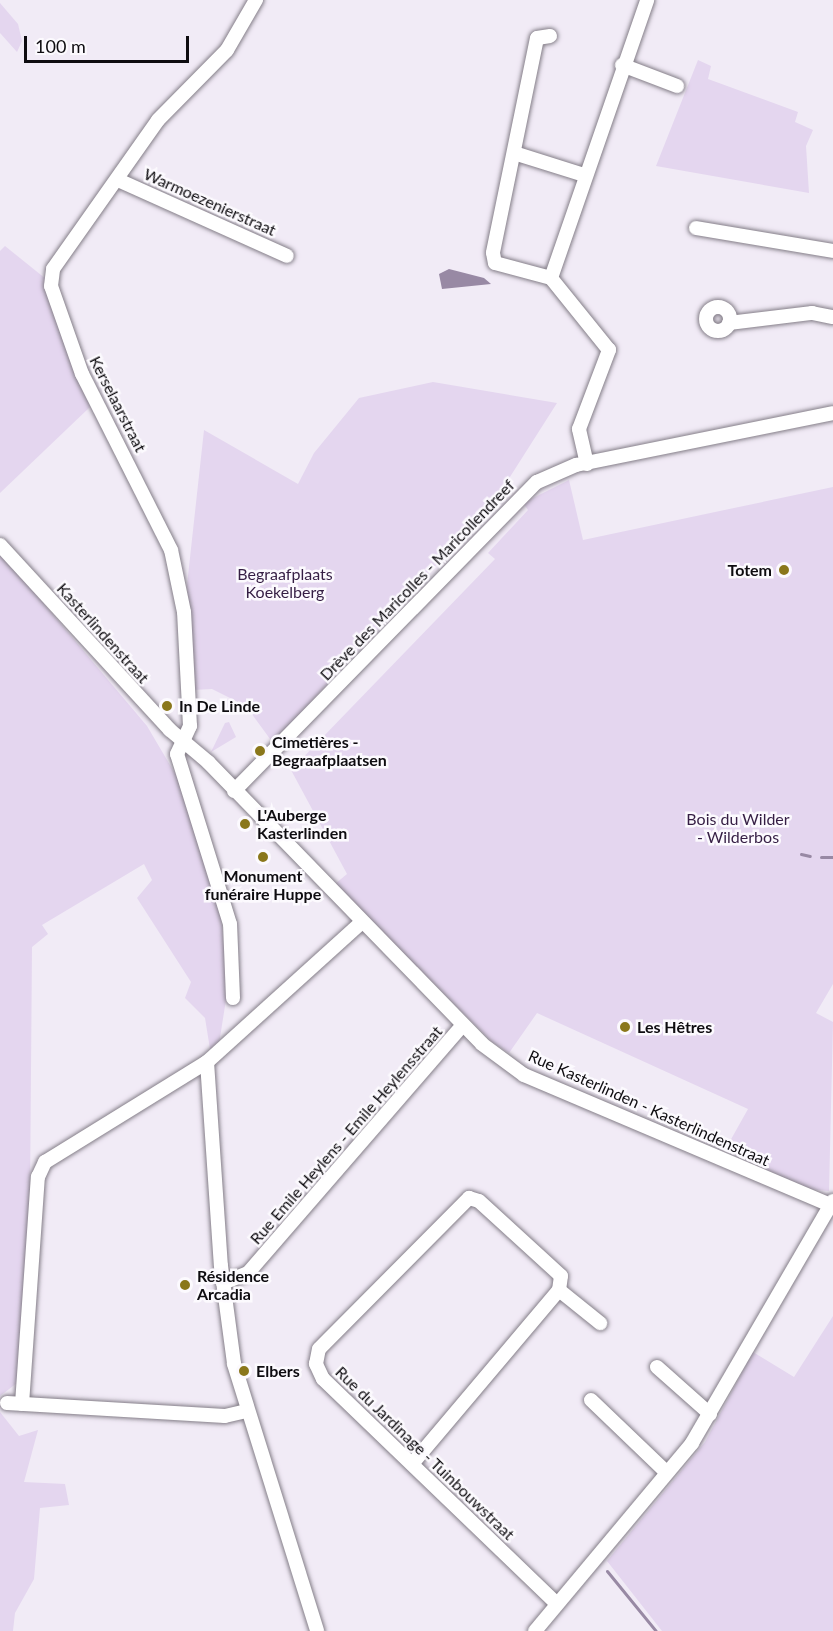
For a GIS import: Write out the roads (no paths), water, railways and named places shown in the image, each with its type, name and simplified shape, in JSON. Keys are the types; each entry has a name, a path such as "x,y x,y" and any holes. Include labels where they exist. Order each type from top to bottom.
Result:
{"street":[{"name":"Kerselaarstraat","path":"233,999 230,924 177,754 190,726 184,612 171,550 82,374 51,286 53,269 118,180 158,120 227,50 256,0"},
{"path":"551,278 584,175 647,0"},
{"path":"550,36 537,38 495,263 551,278 609,350 579,429 587,464"},
{"path":"622,65 677,86"},
{"path":"514,153 584,175"},
{"name":"Warmoezenierstraat","path":"118,180 287,256"},
{"path":"696,228 833,251"},
{"path":"729,323 741,326 812,313 833,317"},
{"name":"Drève des Maricolles - Maricollendreef","path":"234,791 518,496 551,474 587,464 833,412"},
{"name":"Kasterlindenstraat","path":"0,544 184,742"},
{"name":"Rue Kasterlinden - Kasterlindenstraat","path":"184,742 463,1025 524,1075 832,1204"},
{"path":"22,1404 38,1180 45,1162 207,1062 361,923"},
{"name":"Rue Emile Heylens - Emile Heylensstraat","path":"223,1283 248,1273 463,1025"},
{"path":"207,1062 223,1283 246,1411 317,1631"},
{"name":"Rue du Jardinage - Tuinbouwstraat","path":"557,1604 322,1378 316,1364 319,1349 469,1198 479,1201 561,1276 559,1290 600,1323"},
{"path":"535,1631 667,1473 710,1414 725,1379 832,1204"},
{"path":"412,1464 559,1290"},
{"path":"657,1367 710,1414"},
{"path":"591,1400 667,1473"},
{"path":"7,1403 225,1416 246,1411"}],"waterway":[{"path":"801,854 810,856"},
{"path":"821,857 833,857"},
{"path":"607,1571 656,1631"}],"place":[{"name":"Totem","path":"784,570"},
{"name":"In De Linde","path":"167,706"},
{"name":"Cimetières - Begraafplaatsen","path":"260,751"},
{"name":"L'Auberge Kasterlinden","path":"245,824"},
{"name":"Monument funéraire Huppe","path":"263,857"},
{"name":"Les Hêtres","path":"625,1027"},
{"name":"Résidence Arcadia","path":"185,1285"},
{"name":"Elbers","path":"244,1371"}],"park label":[{"name":"Begraafplaats Koekelberg","path":"285,583"},
{"name":"Bois du Wilder - Wilderbos","path":"738,828"}]}
